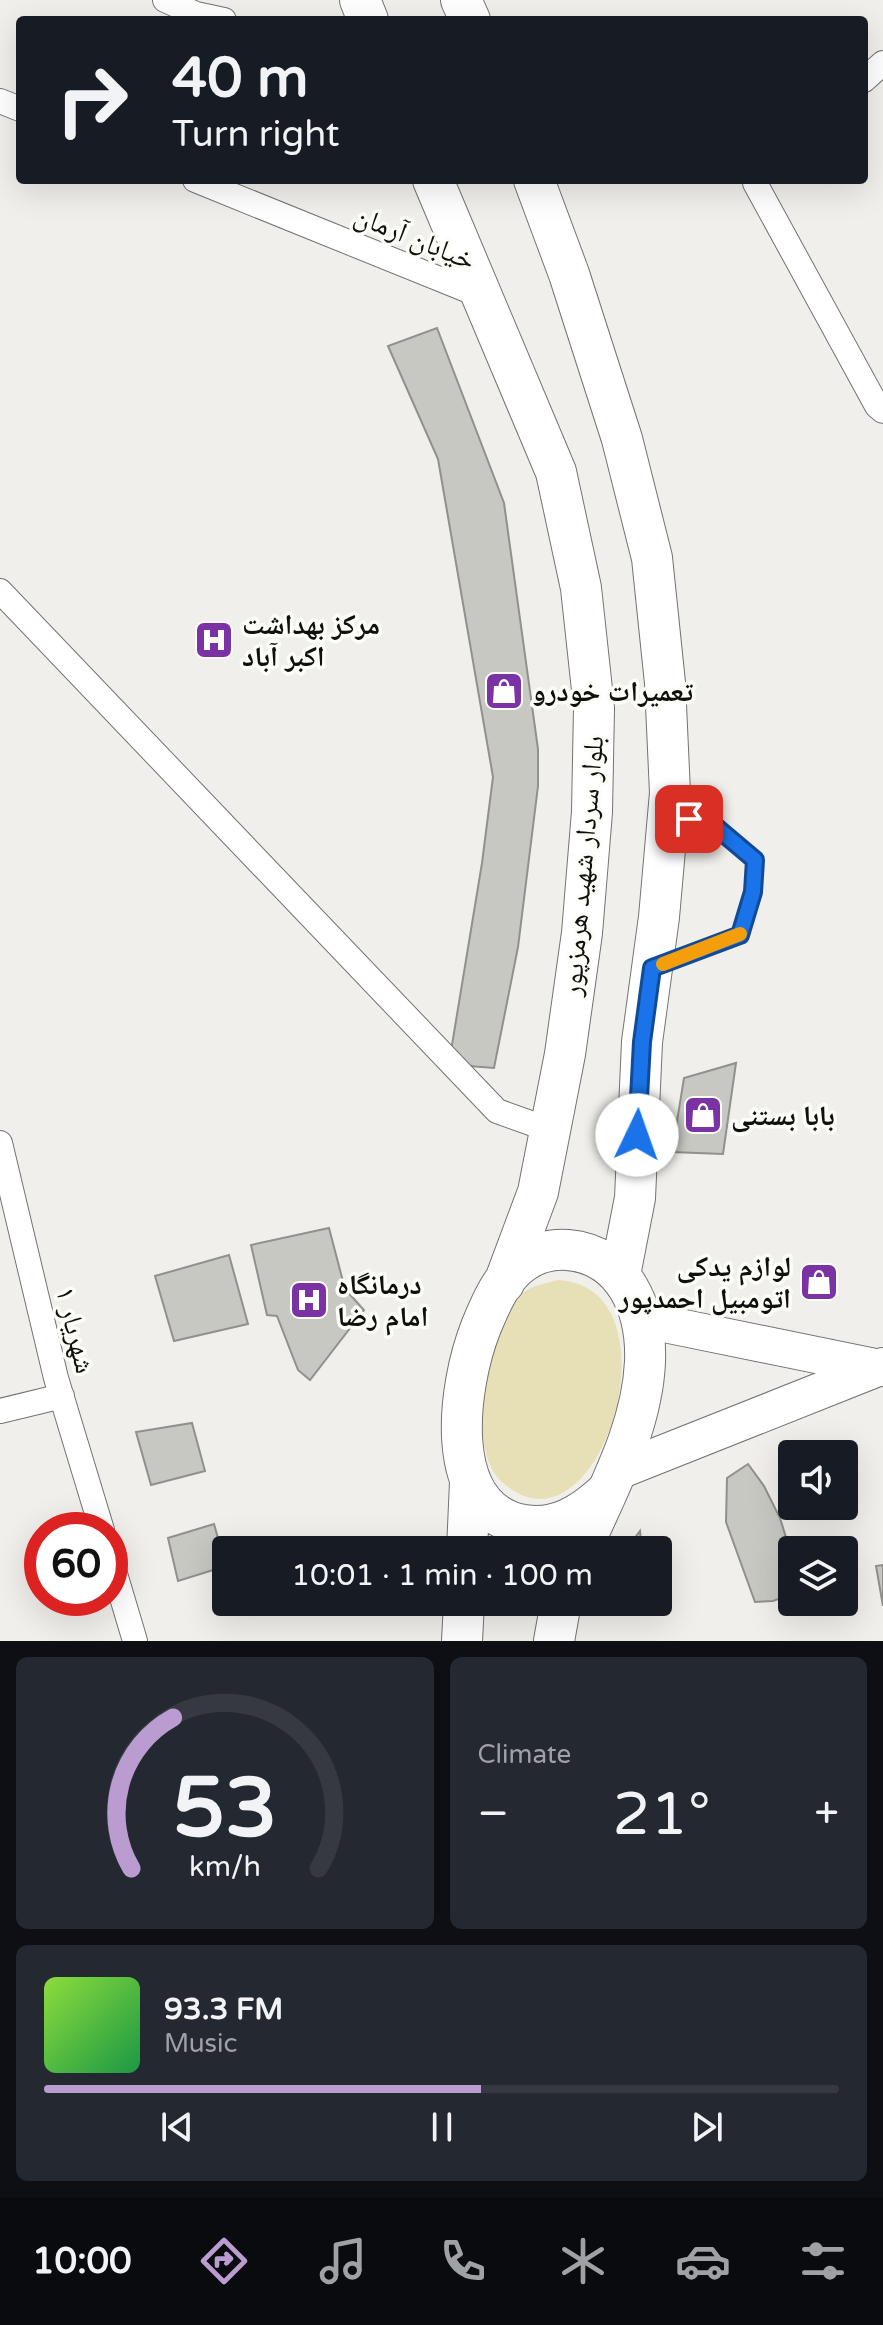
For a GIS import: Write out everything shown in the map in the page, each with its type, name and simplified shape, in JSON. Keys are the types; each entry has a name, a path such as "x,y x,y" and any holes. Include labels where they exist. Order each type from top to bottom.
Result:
{"main road":[{"name":"بلوار سردار شهید هرمزپور","path":"435,184 556,472 581,588 594,708 592,812 582,933 538,1192 504,1283"},
{"path":"535,184 569,274 622,439 652,558 665,683 668,816 642,1042 635,1198 620,1275"},
{"path":"587,1536 610,1483 636,1418 645,1359 640,1319 630,1287 611,1263 581,1251 550,1249 522,1262 489,1306 475,1341 466,1385 462,1455 470,1482 483,1505 507,1522 539,1527 570,1520 585,1512 610,1483 882,1367"},
{"path":"640,1319 882,1367"},
{"path":"468,1536 470,1482"},
{"path":"462,1641 463,1616"},
{"path":"554,1641 558,1616"}],"street":[{"path":"165,0 205,16"},
{"path":"868,76 883,63"},
{"name":"خیابان آرمان","path":"205,184 479,295"},
{"path":"756,184 877,406 883,411"},
{"path":"0,591 497,1111 550,1130"},
{"name":"شهریار ۱","path":"0,1143 62,1396 97,1512"},
{"path":"0,1411 62,1396"},
{"path":"128,1616 135,1641"}],"lane":[{"path":"652,968 740,935 753,892 755,860 710,822 668,816"}],"shaded area":[{"path":"558,1280 596,1294 616,1326 621,1370 614,1416 596,1458 570,1488 538,1499 502,1482 491,1466 484,1444 483,1391 487,1363 503,1316 514,1300 529,1289"}],"building":[{"name":"تعمیرات خودرو","path":"437,328 504,503 538,749 538,786 518,947 494,1068 469,1066 451,1051 493,777 438,459 388,346"},
{"name":"بابا بستنی","path":"736,1063 723,1154 672,1152 684,1078"},
{"name":"درمانگاه امام رضا","path":"329,1228 345,1289 364,1310 310,1380 298,1370 277,1316 267,1315 251,1245"},
{"path":"229,1255 248,1324 174,1341 155,1276"},
{"path":"192,1423 205,1471 151,1485 136,1432"},
{"path":"748,1464 764,1486 781,1520 786,1536 778,1536 778,1599 755,1602 726,1522 727,1478"},
{"path":"214,1524 217,1536 212,1536 212,1570 178,1581 168,1538"},
{"path":"883,1565 883,1606 876,1566"}],"slow traffic":[{"path":"663,964 740,934"}],"place":[{"name":"مرکز بهداشت اکبر آباد","path":"214,640"},
{"name":"تعمیرات خودرو","path":"504,691"},
{"name":"بابا بستنی","path":"703,1115"},
{"name":"لوازم یدکی اتومبیل احمدپور","path":"819,1282"},
{"name":"درمانگاه امام رضا","path":"309,1300"}],"route":[{"path":"637,1135 642,1042 652,968 740,935 753,892 755,860 710,822 689,819"}]}
